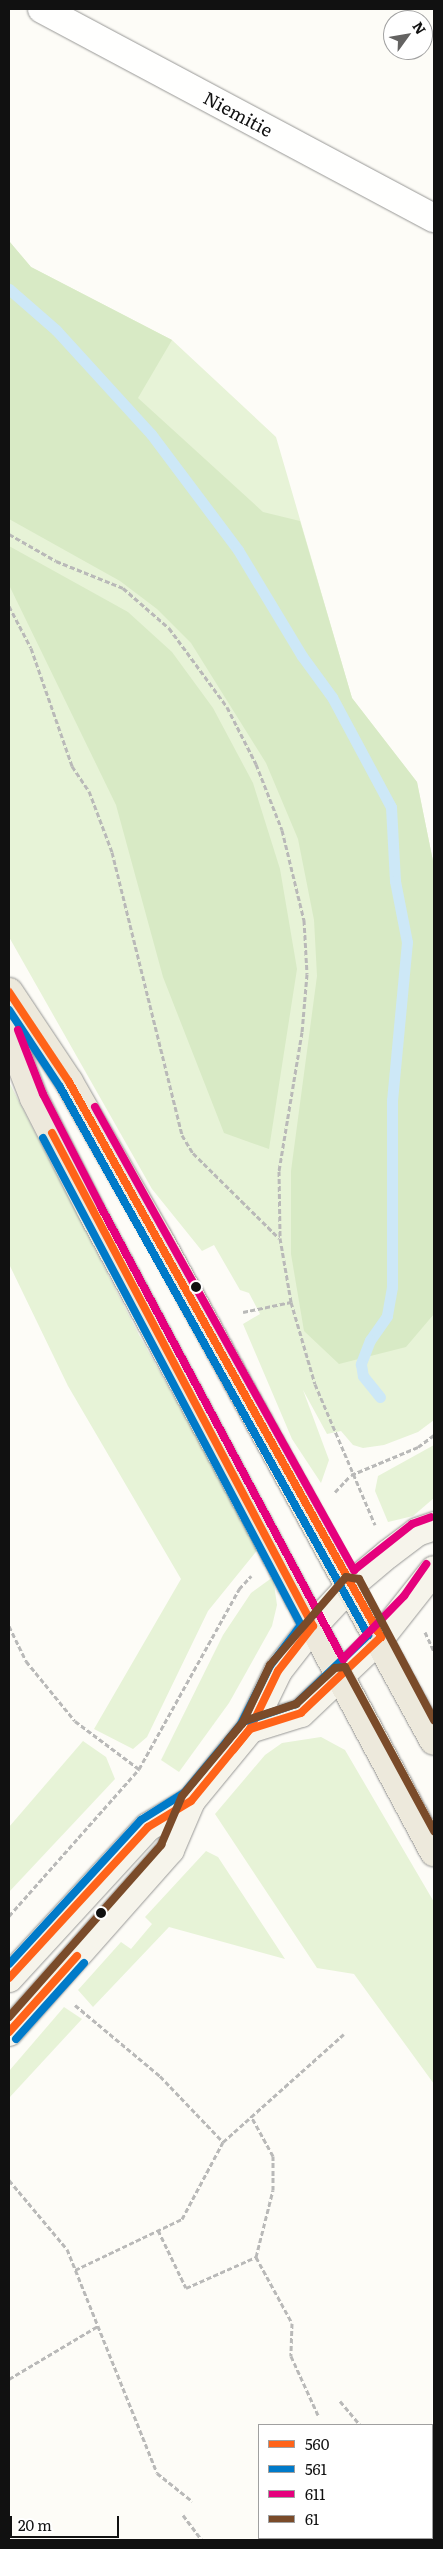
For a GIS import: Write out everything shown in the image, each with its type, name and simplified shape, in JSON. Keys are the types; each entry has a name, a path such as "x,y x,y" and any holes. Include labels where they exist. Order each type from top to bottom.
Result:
{"main road":[{"path":"9,992 69,1082 381,1637 434,1740"},
{"path":"9,1034 34,1098 92,1212 434,1852"}],"street":[{"name":"Niemitie","path":"58,12 434,218"},
{"path":"9,2032 170,1850 191,1801 250,1729 278,1670 313,1626 351,1585 418,1532 434,1526"},
{"path":"250,1729 301,1713 381,1637 434,1570"},
{"path":"9,1978 148,1827 191,1801"}],"path":[{"path":"9,534 56,561 123,588 169,628 226,707 256,764 282,830 304,920 307,974 302,1032 279,1171 280,1238 291,1302 315,1384 351,1475 418,1446 434,1435"},
{"path":"9,606 31,648 72,766 89,792 112,852 182,1136 193,1153 280,1238"},
{"path":"243,1312 291,1302"},
{"path":"9,1916 139,1769 239,1589 259,1568"},
{"path":"9,1626 26,1661 75,1721 139,1769"},
{"path":"427,1637 434,1651"},
{"path":"67,1998 160,2076 223,2142"},
{"path":"75,2270 182,2219 223,2142 344,2034"},
{"path":"251,2116 273,2156 273,2190 256,2257 292,2323 291,2356 318,2415"},
{"path":"9,2180 67,2249 157,2473 192,2502"},
{"path":"158,2230 186,2288 256,2257"},
{"path":"9,2379 98,2326"},
{"path":"340,2401 359,2424"},
{"path":"184,2515 202,2540"}],"green space":[{"path":"9,241 31,267 172,340 276,437 352,698 417,782 434,866 434,1420 418,1432 384,1445 363,1448 353,1445 341,1431 327,1434 303,1390 329,1460 321,1483 292,1439 243,1324 260,1314 249,1293 240,1290 214,1245 202,1251 152,1189 9,937"},
{"path":"9,241 31,267 172,340 138,398 263,512 300,521 352,698 417,782 434,866 434,1314 406,1347 339,1364 304,1331 291,1254 291,1171 317,976 314,920 298,839 266,763 191,643 157,609 120,581 9,519"},
{"path":"9,546 128,612 172,652 213,708 253,783 280,869 297,969 269,1149 224,1133 163,977 116,805 9,585"},
{"path":"9,1082 139,1335 259,1548 208,1611 147,1737 133,1749 94,1729 181,1579 68,1386 9,1264"},
{"path":"434,1445 434,1498 413,1516 388,1522 375,1491 378,1476"},
{"path":"273,1577 277,1605 272,1626 229,1703 179,1772 161,1760 223,1635 251,1593"},
{"path":"321,1737 345,1750 434,1902 434,2084 354,1974 317,1968 215,1814 265,1755 282,1743"},
{"path":"83,1741 106,1757 115,1779 9,1892 9,1827"},
{"path":"206,1851 218,1857 285,1959 169,1927 93,2007 78,1990 121,1942 131,1949 152,1924 145,1917"},
{"path":"64,2007 82,2019 9,2098 9,2071"}],"waterway":[{"path":"9,289 56,330 151,434 238,550 302,656 332,697 391,807 395,881 407,942 392,1100 392,1287 387,1316 370,1340 361,1364 363,1376 380,1397"}],"transit line":[{"name":"560","path":"9,992 69,1082 381,1637 301,1713 250,1729 191,1801 148,1827 9,1978"},
{"name":"561","path":"9,1010 60,1087 368,1635 296,1704 243,1722 184,1793 141,1820 9,1964"},
{"name":"611","path":"18,1030 43,1094 101,1207 343,1659 404,1596 426,1564"},
{"name":"611","path":"95,1107 354,1570 412,1524 431,1517"},
{"name":"560","path":"52,1133 313,1626 278,1671 250,1729 233,1750"},
{"name":"561","path":"43,1138 301,1625 270,1666 241,1724 225,1744"},
{"name":"61","path":"9,2017 161,1845 182,1796 242,1724 270,1665 346,1577 359,1579 434,1720"},
{"name":"61","path":"228,1740 244,1721 296,1704 335,1668 345,1667 434,1831"},
{"name":"560","path":"9,2032 77,1956"},
{"name":"561","path":"16,2039 84,1963"}]}
